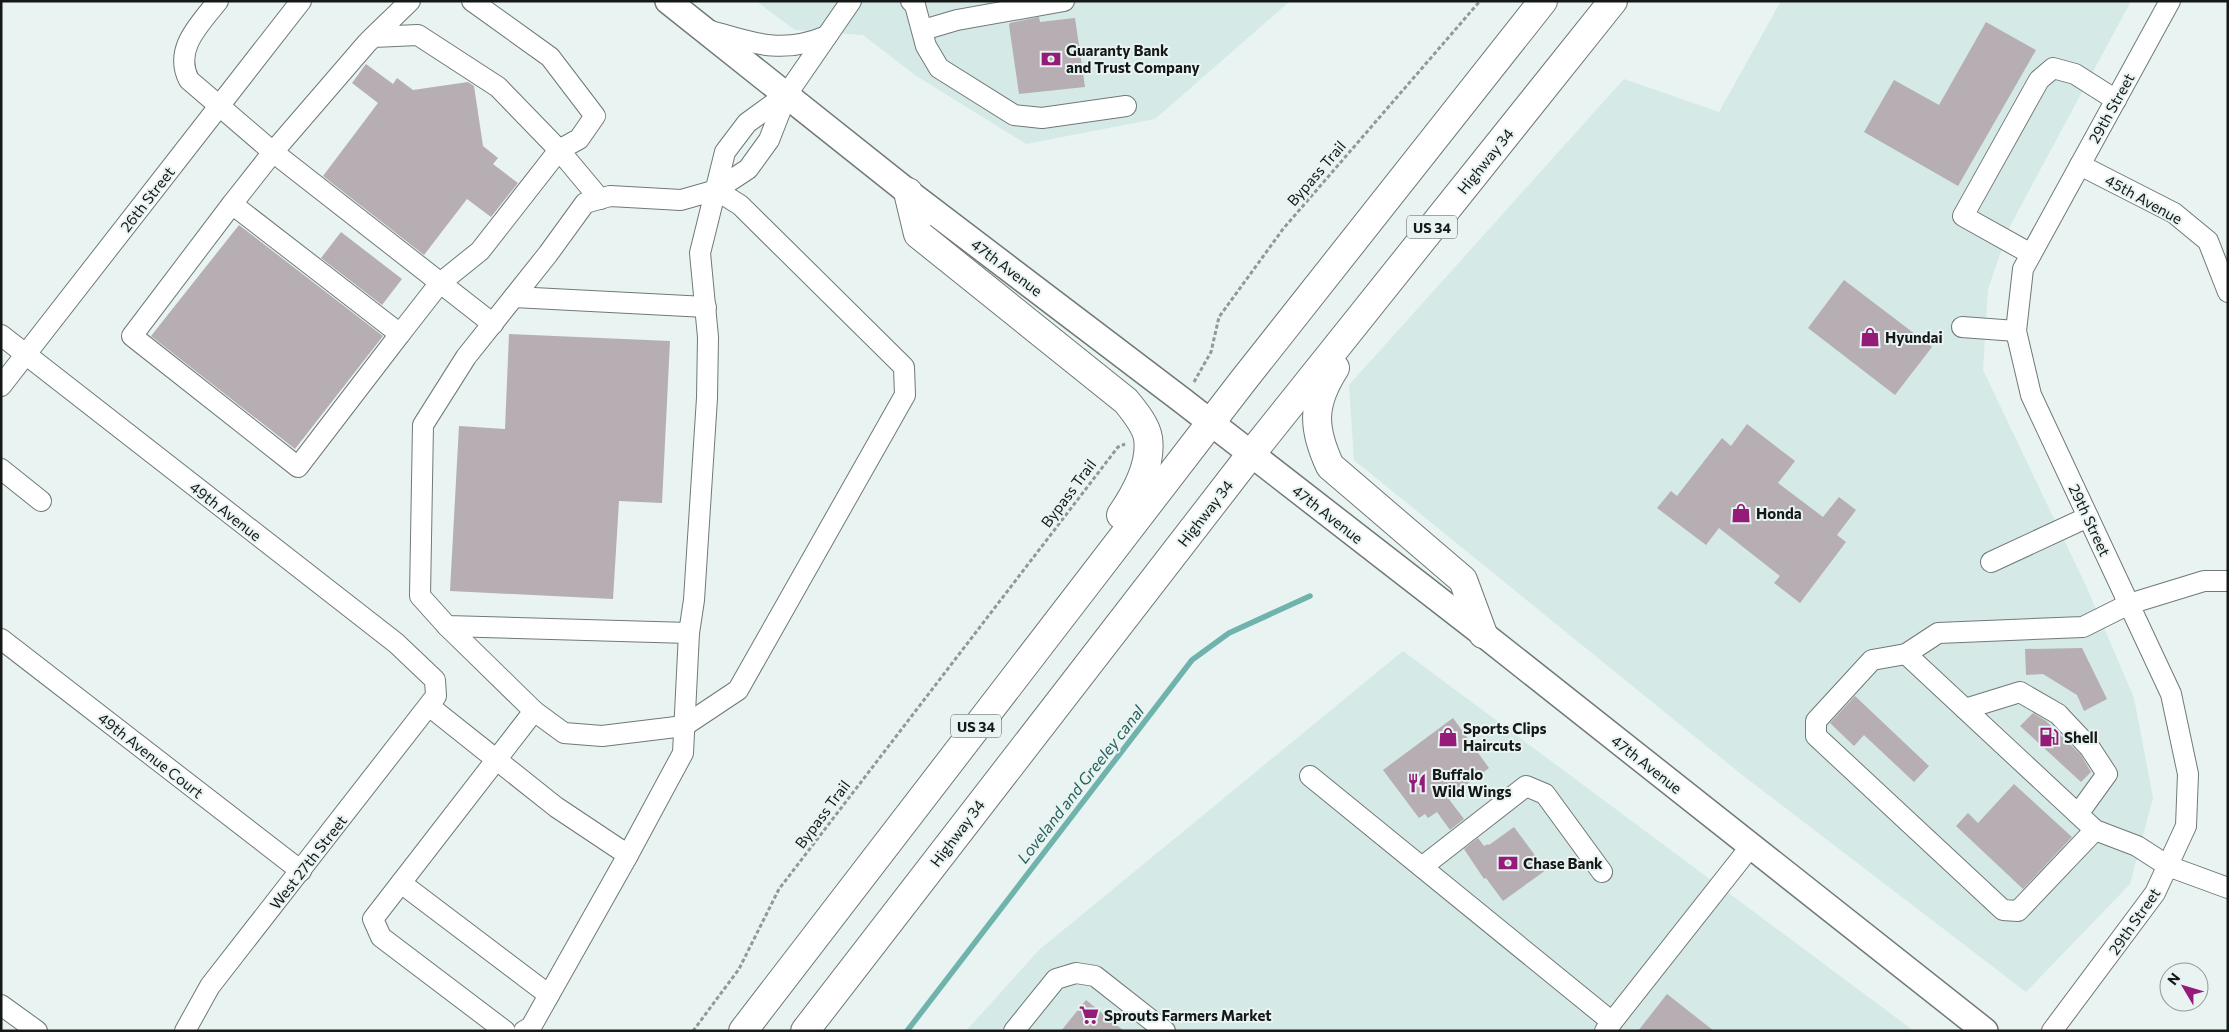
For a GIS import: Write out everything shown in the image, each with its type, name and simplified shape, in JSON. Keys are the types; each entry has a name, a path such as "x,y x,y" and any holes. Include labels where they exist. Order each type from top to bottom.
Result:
{"highway":[{"name":"US 34","path":"742,1031 1211,423 1543,1"},
{"name":"Highway 34","path":"806,1031 1251,454 1430,228 1614,1"},
{"path":"908,192 918,234 1126,401 1137,414 1148,438 1146,461 1142,476 1127,506 976,726"},
{"path":"1430,228 1334,370 1320,395 1315,416 1321,446 1330,466 1463,580 1483,634"}],"main road":[{"name":"47th Avenue","path":"668,1 908,192 1183,401 1483,634 1985,1031"}],"street":[{"path":"218,1 189,38 184,56 184,71 189,80 273,152 439,284 493,324"},
{"path":"410,1 373,37 273,152 132,336 298,467 439,284 480,251 559,150 579,139 595,116 550,57 472,1"},
{"path":"716,190 740,205 904,367 905,395 738,690 684,726 602,736 564,732 534,711 447,626 420,596 424,425 466,357 585,203 610,196 681,200 716,190 748,169 769,140 787,94 851,1"},
{"path":"911,1 915,5 926,46 939,68 1014,115 1042,118 1126,106"},
{"path":"957,20 970,1"},
{"path":"922,30 957,20 1064,1"},
{"name":"29th Street","path":"2052,1031 2155,893 2186,826 2188,774 2171,694 2031,394 2016,331 2023,268 2170,1"},
{"name":"26th Street","path":"1,386 296,6"},
{"path":"702,28 758,45 783,47 806,45 827,36"},
{"path":"373,37 418,35 498,87 559,150 600,199"},
{"path":"2031,254 1963,216 2039,80 2053,68 2075,74 2116,100"},
{"path":"524,1031 531,1027 683,753 689,633 694,600 707,398 708,337 700,253 725,152 747,123 787,94"},
{"name":"45th Avenue","path":"2080,164 2174,214 2208,241 2228,292"},
{"path":"232,204 400,334"},
{"path":"514,297 706,307"},
{"path":"1962,327 2016,331"},
{"name":"49th Avenue","path":"1,335 396,643 435,680 433,701"},
{"path":"1,469 41,501"},
{"path":"1991,562 2088,517"},
{"path":"2095,830 2018,911 2003,910 1816,736 1816,720 1872,660 1906,654 1938,632 2083,627 2129,604 2204,582 2228,581"},
{"path":"447,626 689,633"},
{"name":"49th Avenue Court","path":"1,640 300,871"},
{"path":"1906,654 2095,830 2137,846 2168,866 2228,888"},
{"path":"1965,709 2020,692 2058,714 2090,748 2107,774 2078,814"},
{"path":"433,701 497,760 556,807 628,855"},
{"name":"West 27th Street","path":"184,1031 210,986 433,701"},
{"path":"505,1031 381,937 373,919 534,711"},
{"path":"1310,776 1422,867 1608,1026 1751,846"},
{"path":"1422,867 1526,786 1545,794 1602,872"},
{"path":"401,883 549,995"},
{"path":"1014,1031 1056,979 1076,973 1095,976 1165,1031"},
{"path":"1,1005 37,1031"}],"path":[{"name":"Bypass Trail","path":"1183,401 1211,352 1219,317 1284,228 1480,1"},
{"name":"Bypass Trail","path":"693,1031 739,969 779,889 1118,447 1148,438"}],"shaded area":[{"path":"756,1 1290,1 1155,119 1026,144 915,75 863,35 795,30"},
{"path":"1781,1 2131,1 2010,226 1988,289 1983,370 2086,586 2134,698 2153,798 2130,884 2026,992 1741,774 1354,460 1349,385 1624,79 1719,112"},
{"path":"1403,651 1914,1031 966,1031 1039,950"}],"building":[{"path":"1039,17 1040,22 1075,18 1085,87 1019,94 1009,25 1010,23"},
{"path":"1986,22 2036,50 1958,186 1864,132 1894,80 1939,105"},
{"path":"366,64 393,84 397,78 413,90 468,82 474,86 483,146 498,158 493,164 518,183 491,217 467,199 424,255 323,176 378,103 352,83"},
{"path":"239,225 383,336 295,449 151,336"},
{"path":"341,232 402,279 382,305 321,258"},
{"name":"Hyundai","path":"1844,280 1932,347 1895,395 1808,328"},
{"path":"509,334 670,341 662,503 619,501 613,599 450,591 459,426 505,429"},
{"name":"Honda","path":"1747,424 1795,461 1778,483 1823,517 1839,497 1856,510 1837,535 1846,542 1800,603 1774,583 1780,576 1719,528 1706,545 1657,508 1671,491 1677,496 1722,438 1731,446"},
{"path":"2082,648 2107,699 2084,711 2077,695 2043,674 2026,675 2025,649"},
{"path":"1855,696 1929,766 1914,782 1864,735 1854,746 1830,723"},
{"path":"2033,713 2046,721 2081,755 2091,772 2081,782 2020,726"},
{"path":"1453,718 1489,768 1448,798 1464,819 1450,830 1437,812 1428,818 1425,814 1419,818 1383,770"},
{"path":"2014,784 2072,837 2023,889 1956,826 1968,813 1978,823"},
{"path":"1514,827 1546,870 1503,901 1486,878 1484,879 1464,849 1478,838 1484,846 1489,845"},
{"path":"1667,994 1714,1031 1638,1031"},
{"name":"Sprouts Farmers Market","path":"1086,1000 1124,1031 1061,1031"}],"waterway":[{"name":"Loveland and Greeley canal","path":"907,1031 1192,660 1229,633 1310,596"}],"place":[{"name":"Guaranty Bank and Trust Company","path":"1051,59"},
{"name":"Hyundai","path":"1870,337"},
{"name":"Honda","path":"1741,513"},
{"name":"Sports Clips Haircuts","path":"1448,737"},
{"name":"Shell","path":"2049,737"},
{"name":"Buffalo Wild Wings","path":"1417,783"},
{"name":"Chase Bank","path":"1508,863"},
{"name":"Sprouts Farmers Market","path":"1089,1015"}]}
